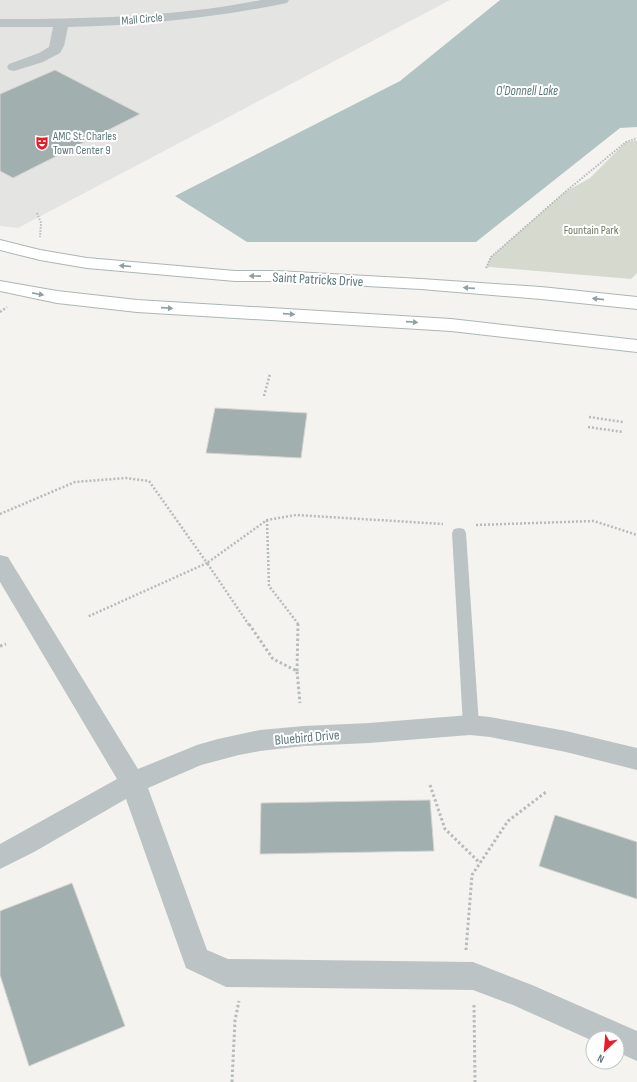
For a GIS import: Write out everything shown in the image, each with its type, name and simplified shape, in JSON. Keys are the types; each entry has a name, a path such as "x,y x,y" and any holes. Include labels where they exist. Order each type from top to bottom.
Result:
{"main road":[{"name":"Saint Patricks Drive","path":"0,245 40,255 87,263 235,276 277,276 541,293 637,303"},
{"path":"0,286 57,297 137,306 451,325 637,346"},
{"path":"451,325 469,317 609,331 637,331"}],"street":[{"name":"Mall Circle","path":"0,23 134,21 188,15 282,0"},
{"path":"14,67 46,55 55,49 61,23"},
{"path":"0,563 134,784 196,959 226,973 473,976 522,995 637,1046"},
{"name":"Bluebird Drive","path":"0,857 158,771 198,756 249,743 310,735 383,732 471,725 563,740 611,751 637,759"}],"lane":[{"path":"455,529 471,725"}],"path":[{"path":"486,268 491,257 565,192 626,142 637,138"},
{"path":"37,213 40,223 41,241"},
{"path":"264,396 270,374"},
{"path":"589,417 623,422"},
{"path":"588,427 623,432"},
{"path":"0,514 75,482 126,478 149,481 273,660 297,672"},
{"path":"87,617 207,563 267,520 296,515 455,529"},
{"path":"267,520 269,586 299,624 297,672 300,703"},
{"path":"472,524 594,521 637,535"},
{"path":"0,646 6,644"},
{"path":"430,785 445,829 480,863"},
{"path":"465,955 472,875 508,821 546,792"},
{"path":"232,1082 235,1020 244,973"},
{"path":"474,1001 475,1082"}],"shaded area":[{"path":"0,0 450,0 18,228 0,226"}],"green space":[{"name":"Fountain Park","path":"637,140 637,273 631,279 490,267 486,268 491,257 565,192 590,178 626,142"}],"water":[{"name":"O'Donnell Lake","path":"500,0 637,0 637,127 620,128 476,242 247,242 175,196 400,81"}],"building":[{"name":"AMC St. Charles Town Center 9","path":"55,70 140,114 13,178 0,171 0,94"},
{"path":"215,408 307,413 301,458 206,453"},
{"path":"430,800 434,851 260,854 261,803"},
{"path":"555,815 637,842 637,899 539,866"},
{"path":"72,883 125,1026 29,1066 0,975 0,911"}],"place":[{"name":"AMC St. Charles Town Center 9","path":"42,143"}]}
